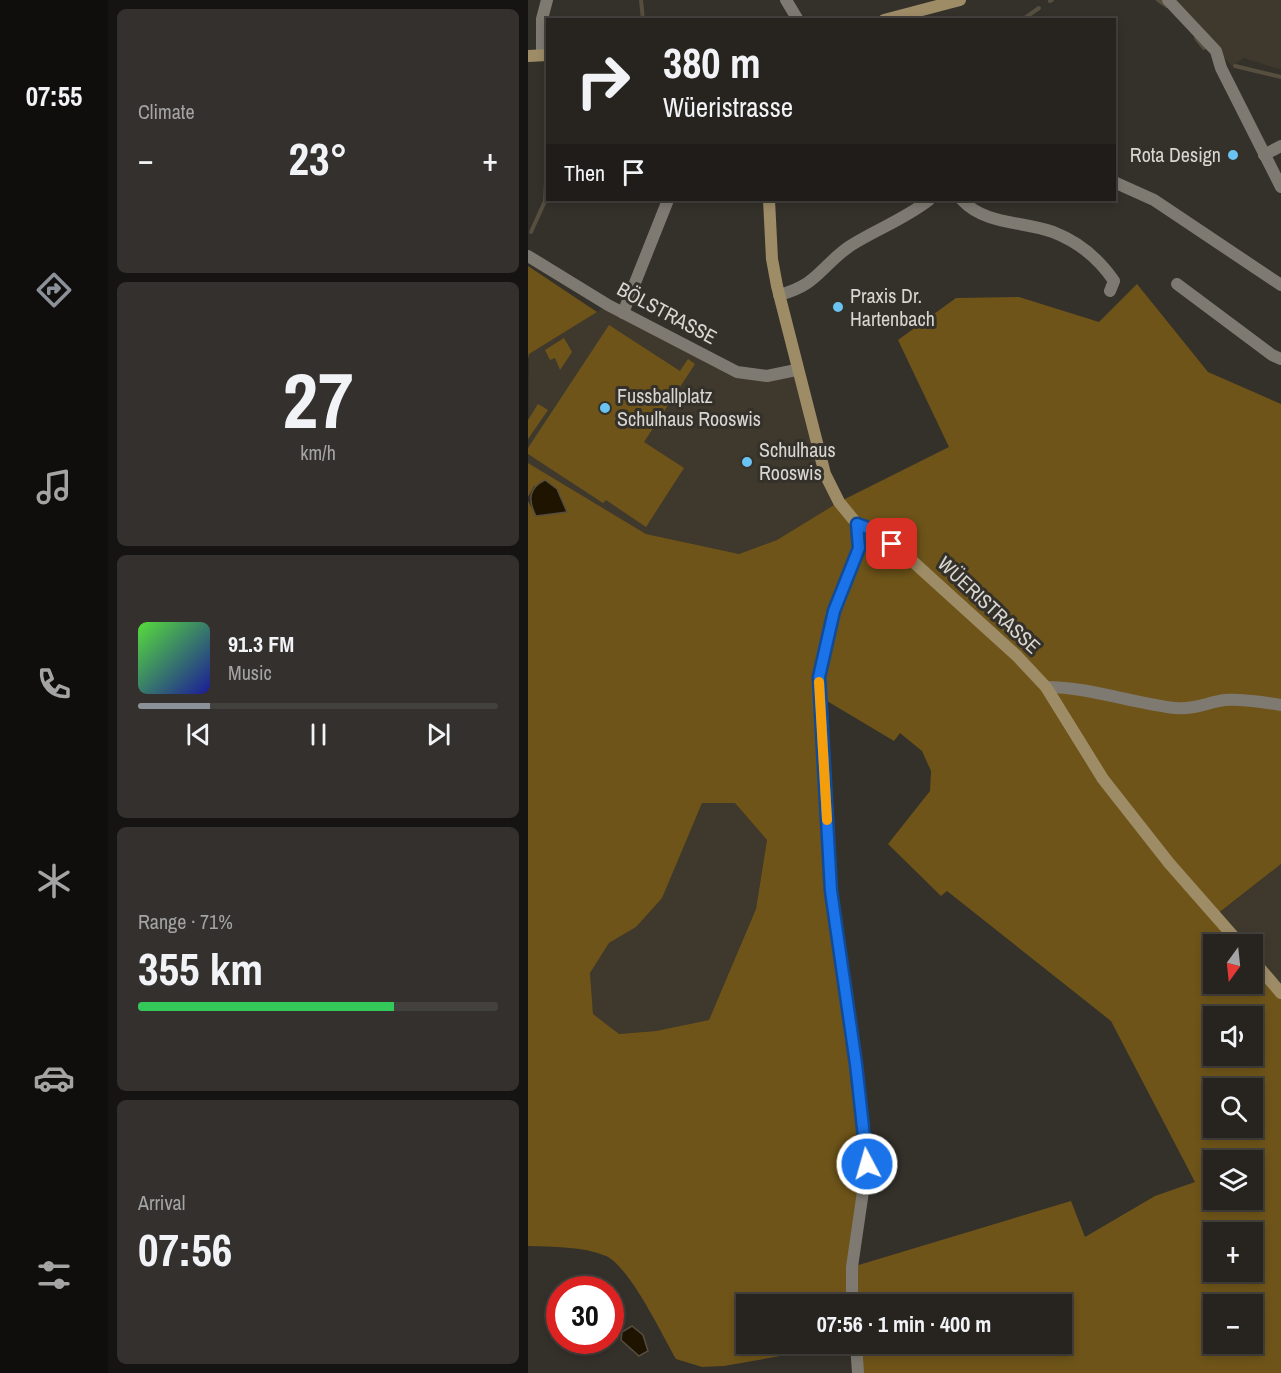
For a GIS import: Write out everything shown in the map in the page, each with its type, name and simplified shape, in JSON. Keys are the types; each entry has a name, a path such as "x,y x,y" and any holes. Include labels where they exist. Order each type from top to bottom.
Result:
{"street":[{"path":"528,56 545,55 542,19 547,0"},
{"path":"786,0 797,18"},
{"path":"892,18 960,0"},
{"path":"1168,0 1216,51 1221,68 1281,187"},
{"path":"1264,155 1281,146"},
{"path":"1116,183 1154,200 1281,285"},
{"path":"623,313 668,201"},
{"name":"WÜERISTRASSE","path":"770,201 772,259 796,370 825,474 839,502 857,524 876,531 909,558 1017,656 1046,687 1103,779 1168,863 1231,934"},
{"path":"779,295 806,286 846,249 907,217 928,201"},
{"path":"963,201 970,208 988,217 1053,232 1078,245 1101,262 1114,282 1110,291"},
{"name":"BÖLSTRASSE","path":"528,256 623,313 737,372 767,376 796,370"},
{"path":"1177,284 1272,356 1281,359"},
{"path":"852,1294 852,1267 867,1164 856,1064 831,891 819,677 834,611 859,548 857,524"},
{"path":"1046,687 1099,692 1176,708 1203,707 1223,700 1252,700 1281,705"},
{"path":"1263,972 1281,993"},
{"path":"857,1354 858,1373"}],"shaded area":[{"path":"1172,0 1281,0 1281,70 1244,58 1232,66"},
{"path":"528,266 597,312 529,354 528,359"},
{"path":"1137,284 1208,372 1281,404 1281,864 1216,915 1232,934 1203,934 1203,994 1263,994 1263,971 1281,993 1281,1373 858,1373 857,1354 1072,1354 1072,1294 736,1294 736,1354 792,1354 724,1366 702,1367 676,1359 635,1287 625,1273 606,1256 587,1250 528,1246 528,501 536,516 566,512 534,486 528,497 528,463 646,534 739,554 777,540 839,502 949,447 898,340 956,298 1019,297 1099,322","holes":["820,700 827,701 894,741 900,733 922,751 931,771 930,791 888,844 941,896 947,891 1111,1021 1195,1182 1155,1196 1085,1237 1071,1201 852,1267 867,1164 831,891","702,803 735,803 767,840 756,909 709,1020 656,1031 619,1034 593,1014 590,973 609,943 636,927 662,898"]},
{"path":"608,305 737,372 796,370 839,502 777,540 739,554 646,534 528,463 529,354"},
{"name":"Fussballplatz Schulhaus Rooswis","path":"609,325 680,371 688,359 695,364 644,442 684,468 646,527 606,500 603,503 528,454 528,448"},
{"path":"564,338 572,352 560,370 555,358 550,360 545,350"},
{"path":"538,404 548,410 528,439 528,420"},
{"path":"545,480 557,489 567,512 536,516 531,495 535,487"},
{"path":"702,803 735,803 767,840 756,909 709,1020 656,1031 619,1034 593,1014 590,973 609,943 636,927 661,898"},
{"path":"1281,864 1281,993 1263,971 1263,934 1232,934 1216,916"},
{"path":"632,1326 643,1335 648,1351 639,1356 624,1343 624,1331"}],"waterway":[{"path":"641,0 643,18"},
{"path":"1158,0 1167,6"},
{"path":"1025,18 1039,8"},
{"path":"1196,38 1204,48"},
{"path":"1235,66 1281,77"},
{"path":"531,232 545,201 546,181"}],"slow traffic":[{"path":"819,682 827,820"}],"place":[{"name":"Rota Design","path":"1233,155"},
{"name":"Praxis Dr. Hartenbach","path":"838,307"},
{"name":"Fussballplatz Schulhaus Rooswis","path":"605,408"},
{"name":"Schulhaus Rooswis","path":"747,462"}],"route":[{"path":"867,1164 856,1064 831,891 819,677 822,653 834,611 859,548 857,524 876,531 892,544"}]}
